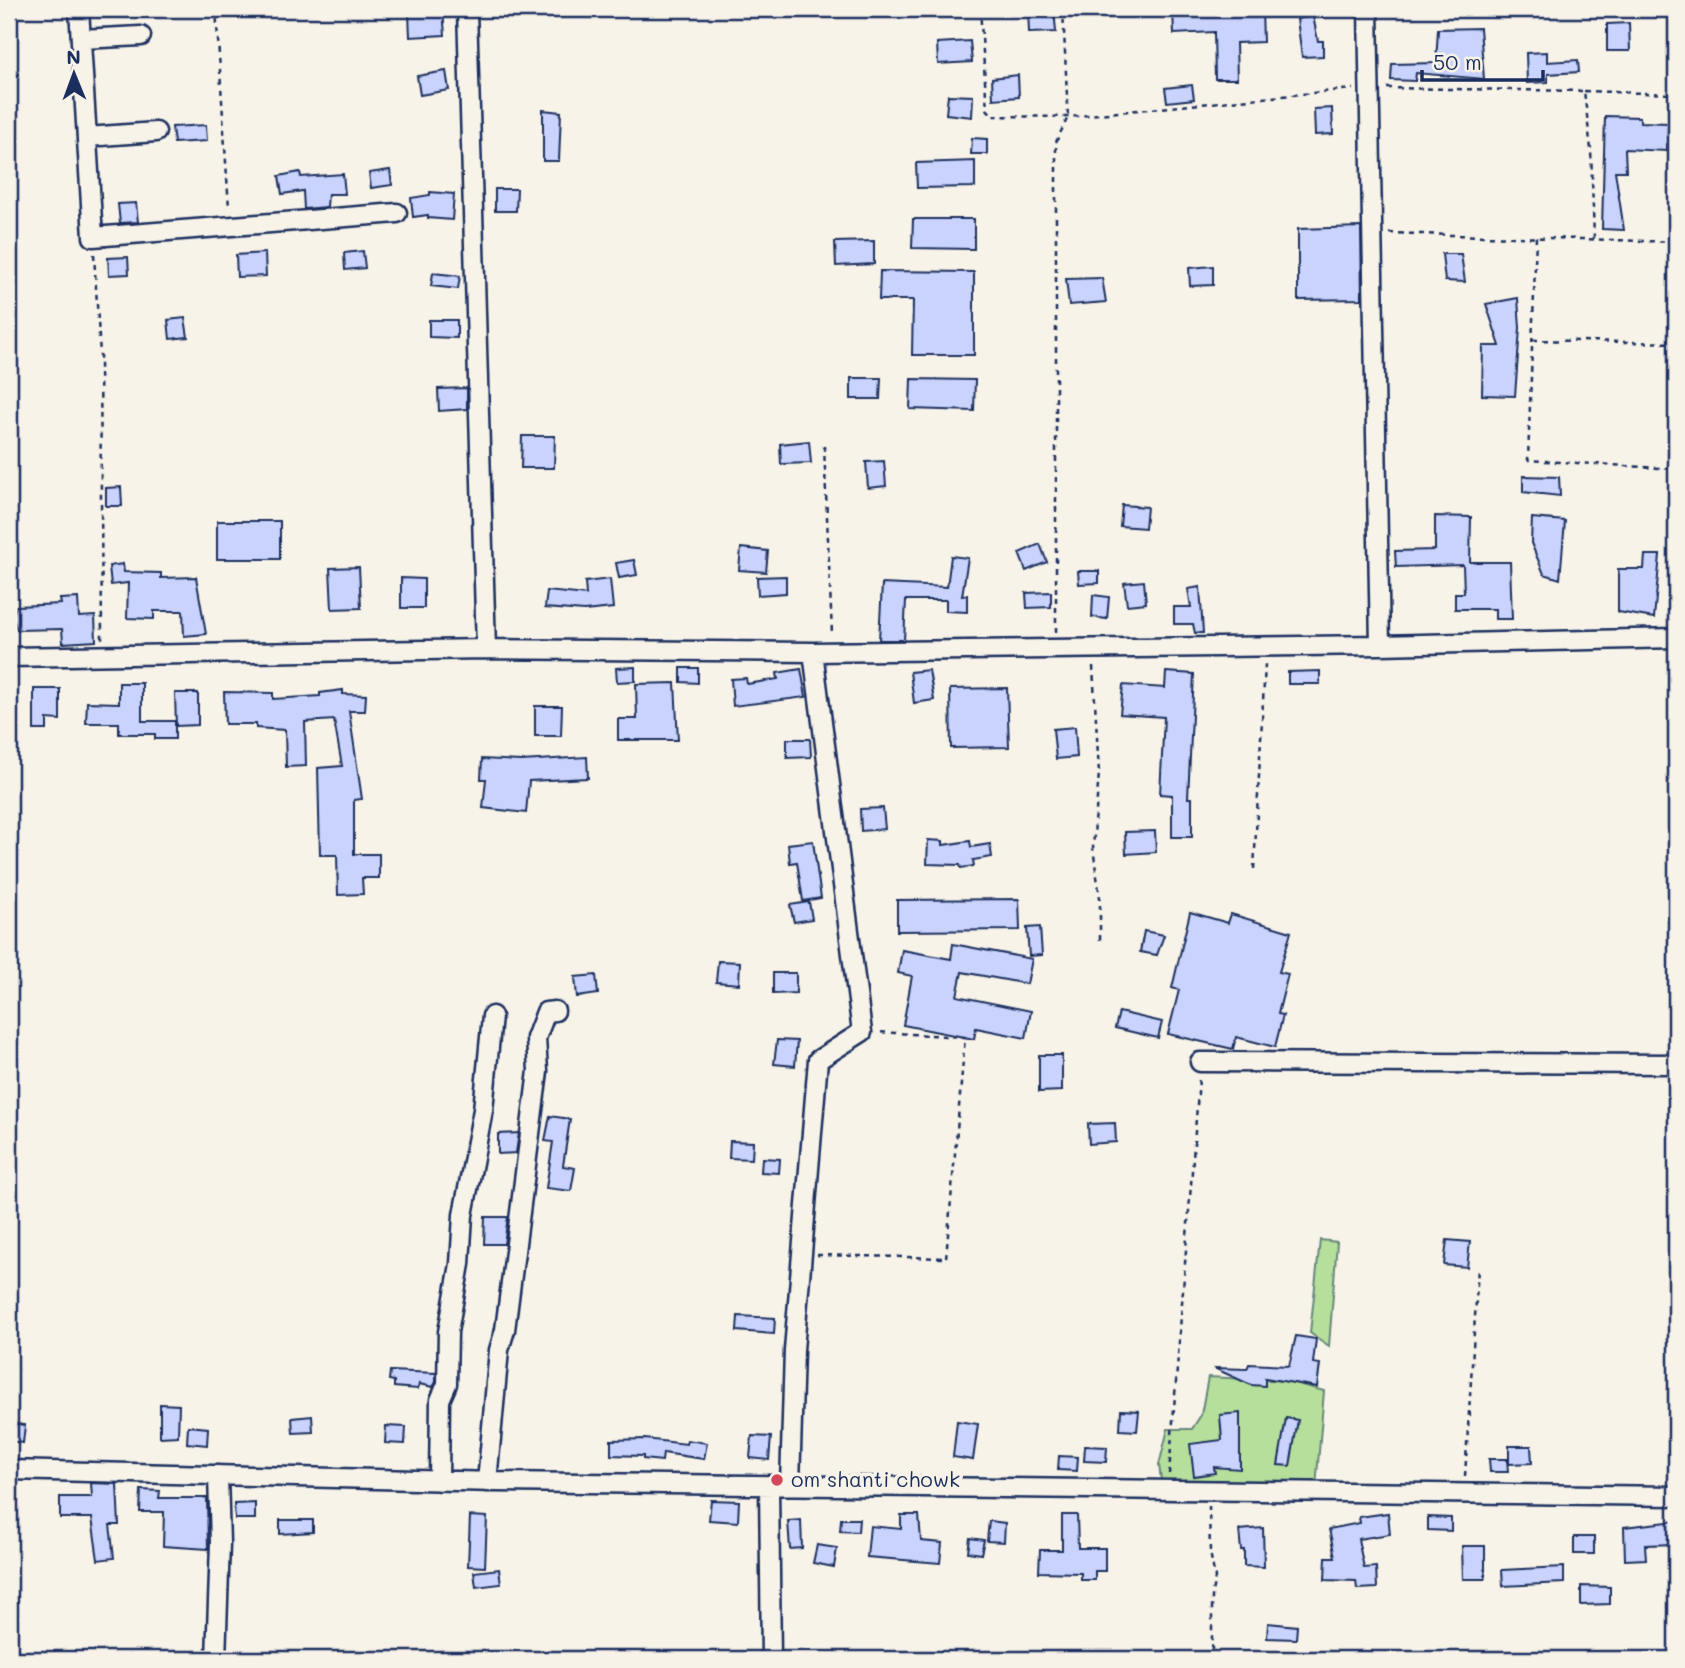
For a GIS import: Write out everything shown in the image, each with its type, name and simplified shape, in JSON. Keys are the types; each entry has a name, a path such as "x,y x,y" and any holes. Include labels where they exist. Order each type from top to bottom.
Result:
{"street":[{"path":"79,9 93,237 397,213"},
{"path":"467,9 486,649"},
{"path":"1368,9 1380,645"},
{"path":"81,39 141,36"},
{"path":"87,137 156,132"},
{"path":"9,657 486,649 834,652 1266,647 1676,638"},
{"path":"790,1485 794,1350 818,1060 862,1032 813,652"},
{"path":"487,1482 499,1350 505,1330 538,1071 536,1038 546,1012 555,1011"},
{"path":"439,1481 440,1400 447,1384 448,1332 460,1264 463,1214 483,1110 492,1016"},
{"path":"1200,1062 1676,1064"},
{"path":"9,1470 487,1482 1676,1496"},
{"path":"216,1659 220,1544 218,1475"},
{"path":"769,1485 771,1659"}],"path":[{"path":"216,9 230,226"},
{"path":"980,9 987,109 993,116 1068,117"},
{"path":"1056,649 1056,142 1068,117 1063,9"},
{"path":"1584,91 1673,94 1674,115"},
{"path":"1372,233 1676,242"},
{"path":"93,237 100,355 102,655"},
{"path":"1536,237 1528,460 1676,469"},
{"path":"1532,340 1676,343"},
{"path":"824,446 834,652"},
{"path":"1254,869 1266,647"},
{"path":"1093,649 1099,773 1093,848 1100,898 1100,942"},
{"path":"803,1255 946,1258 965,1037 862,1032"},
{"path":"1167,1489 1174,1449 1200,1062"},
{"path":"1461,1493 1474,1365 1478,1268"},
{"path":"1206,1489 1211,1518 1210,1552 1215,1578 1212,1592 1212,1659"}],"green space":[{"path":"1320,1240 1337,1242 1329,1346 1310,1333"},
{"path":"1208,1377 1286,1381 1324,1391 1316,1488 1162,1487 1159,1465 1168,1429 1192,1429 1201,1415"}],"building":[{"path":"1028,9 1054,9 1056,32 1029,33"},
{"path":"1173,9 1262,9 1263,42 1236,43 1237,79 1215,79 1214,32 1174,34"},
{"path":"443,10 445,35 410,37 409,13"},
{"path":"1313,16 1318,41 1323,41 1323,56 1302,57 1297,19"},
{"path":"1629,23 1630,51 1607,51 1607,24"},
{"path":"1480,28 1484,79 1416,73 1415,81 1391,80 1392,64 1436,63 1438,29"},
{"path":"970,41 972,62 938,64 937,43"},
{"path":"1547,52 1547,62 1578,60 1579,72 1548,74 1548,82 1527,83 1526,53"},
{"path":"446,71 449,90 420,95 417,76"},
{"path":"1018,75 1019,97 993,99 992,78"},
{"path":"1192,85 1194,99 1167,102 1165,88"},
{"path":"948,95 973,96 972,117 946,114"},
{"path":"1332,108 1333,134 1315,135 1314,109"},
{"path":"543,110 561,112 559,161 543,161"},
{"path":"1605,116 1640,117 1640,122 1668,123 1667,151 1625,149 1626,171 1615,171 1624,230 1602,229"},
{"path":"206,125 207,141 174,143 172,127"},
{"path":"972,138 987,139 987,154 971,154"},
{"path":"975,161 975,187 917,188 916,163"},
{"path":"390,170 392,185 371,188 369,173"},
{"path":"300,172 301,177 343,174 345,194 328,194 327,207 304,209 303,191 282,194 279,176"},
{"path":"495,189 517,189 516,211 495,211"},
{"path":"430,192 454,194 452,220 428,218 428,215 413,217 411,198 430,195"},
{"path":"136,203 138,222 120,223 118,204"},
{"path":"913,219 974,219 974,249 912,248"},
{"path":"1361,227 1362,299 1298,300 1298,229"},
{"path":"874,241 874,264 836,266 835,242"},
{"path":"363,251 365,268 345,270 344,253"},
{"path":"265,253 266,276 237,277 236,255"},
{"path":"1442,254 1461,254 1465,282 1445,281"},
{"path":"128,257 129,274 109,275 108,258"},
{"path":"1213,266 1213,285 1190,286 1189,268"},
{"path":"880,271 974,272 974,355 912,355 913,300 879,300"},
{"path":"433,273 460,276 458,289 431,286"},
{"path":"1102,278 1106,302 1069,305 1066,279"},
{"path":"1518,298 1520,328 1515,396 1482,395 1483,346 1500,346 1486,304"},
{"path":"185,318 188,337 170,339 168,320"},
{"path":"429,320 457,320 457,338 429,337"},
{"path":"851,378 881,378 880,399 851,399"},
{"path":"911,379 975,380 974,411 910,409"},
{"path":"467,388 467,409 439,411 438,389"},
{"path":"522,436 555,436 554,468 521,468"},
{"path":"809,441 811,463 781,464 780,444"},
{"path":"884,461 886,486 868,488 866,462"},
{"path":"1523,476 1559,477 1560,496 1523,492"},
{"path":"121,487 122,506 106,506 106,488"},
{"path":"1122,505 1147,507 1145,528 1120,526"},
{"path":"1435,516 1471,517 1470,562 1510,562 1512,619 1495,619 1495,609 1455,609 1455,593 1464,593 1463,565 1396,567 1395,551 1435,550"},
{"path":"1532,518 1565,521 1560,579 1544,574 1531,543"},
{"path":"217,521 280,521 280,559 217,559"},
{"path":"1040,544 1047,562 1026,571 1019,553"},
{"path":"741,548 768,551 766,572 739,570"},
{"path":"1645,555 1660,555 1654,618 1618,612 1618,569 1644,569"},
{"path":"951,556 968,558 962,596 967,595 967,612 946,611 946,600 906,600 904,640 879,640 882,584 947,587"},
{"path":"634,560 637,575 619,578 616,563"},
{"path":"123,564 124,572 161,573 161,578 196,577 206,634 184,636 183,611 154,611 154,619 127,618 128,583 111,585 109,566"},
{"path":"359,567 361,608 332,609 330,568"},
{"path":"1078,571 1099,571 1099,583 1079,584"},
{"path":"786,576 786,593 758,595 757,577"},
{"path":"401,578 424,579 424,608 401,608"},
{"path":"610,579 613,608 584,611 545,608 547,591 586,595 585,582"},
{"path":"1144,581 1146,603 1127,605 1124,583"},
{"path":"1200,587 1203,633 1195,633 1193,624 1174,624 1174,607 1191,607 1188,589"},
{"path":"1051,592 1051,607 1027,608 1026,593"},
{"path":"1093,595 1109,597 1107,619 1092,617"},
{"path":"78,598 79,617 95,616 96,641 63,643 62,629 17,630 13,617 16,606 61,604 60,599"},
{"path":"635,667 635,681 617,682 616,668"},
{"path":"681,668 698,668 698,683 681,682"},
{"path":"801,669 806,697 733,706 731,679 746,678 747,684 778,679 777,673"},
{"path":"929,670 934,700 914,703 910,672"},
{"path":"1320,671 1320,684 1288,684 1288,672"},
{"path":"1166,672 1194,674 1188,798 1192,798 1192,837 1172,837 1172,795 1160,794 1164,717 1120,714 1123,685 1165,688"},
{"path":"119,683 142,683 142,721 175,721 175,739 155,739 155,734 119,734 119,723 86,723 87,702 119,703"},
{"path":"675,683 678,740 618,740 618,719 637,719 636,684"},
{"path":"1007,688 1009,747 951,748 950,689"},
{"path":"34,689 60,689 60,720 47,719 47,730 34,730"},
{"path":"343,690 343,694 366,695 365,711 349,711 362,799 354,800 354,854 379,854 379,878 362,878 363,894 338,895 337,855 320,855 318,768 342,766 334,720 305,722 306,766 286,767 285,730 256,728 256,724 225,724 224,692 273,693 273,699 320,696 320,693"},
{"path":"175,693 198,693 198,725 176,726"},
{"path":"535,706 562,706 561,736 535,736"},
{"path":"1075,727 1077,757 1056,759 1053,729"},
{"path":"787,739 810,739 811,757 787,758"},
{"path":"587,757 588,778 529,781 526,813 483,808 486,779 481,779 482,759 521,761"},
{"path":"883,808 885,829 861,831 860,809"},
{"path":"1155,831 1156,852 1126,854 1125,832"},
{"path":"928,840 943,841 943,845 970,841 971,847 990,844 992,857 973,860 974,866 961,868 960,865 927,864"},
{"path":"813,841 821,898 803,901 797,862 790,863 788,844"},
{"path":"1019,899 1020,930 897,931 897,900"},
{"path":"809,902 812,919 794,922 790,905"},
{"path":"1190,912 1228,923 1231,914 1291,932 1279,972 1288,974 1278,1014 1283,1015 1275,1047 1236,1037 1233,1049 1168,1034 1179,990 1172,988"},
{"path":"1040,927 1042,955 1029,956 1027,928"},
{"path":"1144,931 1164,935 1157,955 1140,952"},
{"path":"953,944 1032,959 1027,984 962,972 957,996 1031,1011 1026,1038 976,1028 974,1039 903,1025 912,976 898,973 902,950 951,959"},
{"path":"718,961 740,962 739,984 716,982"},
{"path":"773,973 796,973 796,993 773,994"},
{"path":"596,975 598,994 577,997 575,977"},
{"path":"1119,1012 1162,1022 1158,1038 1115,1028"},
{"path":"777,1040 797,1041 795,1066 774,1064"},
{"path":"1039,1055 1062,1055 1062,1091 1039,1092"},
{"path":"550,1116 570,1119 563,1166 575,1168 571,1191 546,1188 553,1142 545,1141"},
{"path":"1115,1123 1116,1142 1089,1144 1088,1124"},
{"path":"519,1133 516,1153 498,1154 498,1134"},
{"path":"730,1141 753,1142 752,1159 729,1158"},
{"path":"762,1158 780,1159 779,1173 761,1172"},
{"path":"485,1217 508,1217 504,1244 484,1244"},
{"path":"1447,1240 1470,1242 1467,1267 1444,1265"},
{"path":"738,1316 775,1318 774,1334 737,1331"},
{"path":"1296,1336 1316,1339 1313,1363 1320,1364 1317,1387 1265,1378 1265,1386 1251,1385 1214,1368 1247,1369 1249,1364 1289,1366"},
{"path":"390,1371 436,1373 436,1382 433,1387 419,1384 418,1389 394,1387 394,1381 389,1380"},
{"path":"160,1404 179,1405 178,1436 160,1437"},
{"path":"1121,1410 1139,1411 1137,1431 1120,1430"},
{"path":"1240,1413 1240,1469 1214,1467 1215,1473 1194,1476 1190,1444 1222,1440 1220,1415"},
{"path":"312,1416 313,1432 293,1433 292,1418"},
{"path":"1286,1418 1298,1420 1290,1466 1278,1465"},
{"path":"957,1421 978,1424 973,1460 953,1457"},
{"path":"9,1423 25,1425 23,1443 9,1441"},
{"path":"188,1426 208,1428 207,1445 187,1443"},
{"path":"386,1426 406,1427 405,1444 385,1443"},
{"path":"752,1436 771,1437 769,1460 750,1458"},
{"path":"645,1439 686,1444 687,1440 707,1443 704,1459 663,1453 662,1461 643,1459 643,1456 611,1455 611,1440"},
{"path":"1085,1446 1107,1447 1106,1462 1084,1461"},
{"path":"1509,1446 1531,1446 1532,1463 1509,1464"},
{"path":"1059,1456 1078,1457 1077,1471 1058,1470"},
{"path":"1489,1459 1507,1459 1508,1472 1490,1472"},
{"path":"91,1483 117,1484 119,1525 110,1525 114,1558 98,1560 92,1518 60,1518 60,1497 92,1497"},
{"path":"141,1490 160,1491 159,1498 207,1498 208,1549 163,1546 164,1512 140,1512"},
{"path":"711,1500 739,1501 738,1522 709,1520"},
{"path":"255,1503 255,1519 235,1519 234,1504"},
{"path":"1388,1513 1390,1534 1358,1539 1364,1568 1376,1567 1377,1588 1357,1589 1356,1581 1325,1580 1326,1557 1335,1557 1329,1529 1360,1523 1359,1517"},
{"path":"901,1515 919,1515 921,1541 942,1543 940,1563 867,1557 870,1526 901,1529"},
{"path":"1062,1515 1077,1515 1078,1548 1105,1548 1105,1571 1095,1571 1095,1580 1081,1580 1081,1573 1039,1572 1040,1550 1062,1550"},
{"path":"470,1516 487,1517 485,1567 468,1566"},
{"path":"1428,1517 1451,1518 1451,1531 1428,1530"},
{"path":"841,1519 859,1519 858,1532 840,1531"},
{"path":"280,1520 313,1520 313,1532 280,1534"},
{"path":"801,1520 802,1548 790,1549 788,1521"},
{"path":"989,1521 1005,1523 1004,1542 987,1541"},
{"path":"1676,1521 1676,1544 1645,1545 1646,1559 1625,1560 1624,1527"},
{"path":"1263,1528 1264,1567 1244,1566 1244,1550 1241,1550 1239,1530"},
{"path":"1574,1537 1594,1537 1594,1554 1574,1554"},
{"path":"970,1538 984,1540 981,1554 968,1552"},
{"path":"817,1545 837,1548 834,1567 813,1563"},
{"path":"1462,1546 1485,1546 1485,1579 1463,1579"},
{"path":"1564,1567 1564,1583 1503,1586 1502,1570"},
{"path":"499,1569 501,1584 476,1587 474,1572"},
{"path":"1581,1586 1610,1587 1610,1604 1581,1605"},
{"path":"1268,1623 1297,1626 1296,1639 1267,1638"}],"place":[{"name":"om shanti chowk","path":"777,1480"}]}
